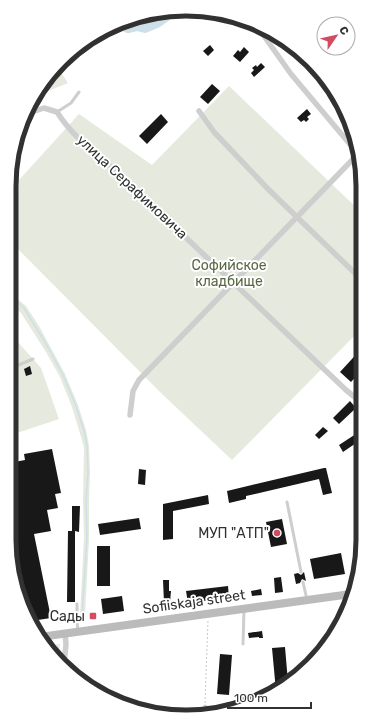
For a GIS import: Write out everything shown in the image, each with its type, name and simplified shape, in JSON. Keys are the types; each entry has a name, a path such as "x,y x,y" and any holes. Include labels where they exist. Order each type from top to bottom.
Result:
{"main road":[{"name":"Sofiiskaja street","path":"46,636 347,595"}],"street":[{"path":"264,36 291,74 351,145"},
{"path":"34,111 44,108 57,112"},
{"path":"199,111 214,132 268,189 356,274"},
{"name":"улица Серафимовича","path":"57,112 65,125 79,139 116,171 130,186 356,398"},
{"path":"130,415 133,391 139,380 354,160"},
{"path":"65,633 65,659"}],"lane":[{"path":"57,112 71,103 79,92"},
{"path":"16,366 33,359"},
{"path":"288,502 301,572"},
{"path":"303,582 308,600"},
{"path":"77,604 76,622 78,632"},
{"path":"243,644 244,608"},
{"path":"205,706 209,709"}],"path":[{"path":"205,706 208,613"}],"green space":[{"path":"60,72 68,83 45,92"},
{"name":"Софийское кладбище","path":"229,86 356,207 356,334 232,460 161,393 16,247 16,183 79,114 152,165"},
{"path":"16,298 26,306 39,326 65,374 78,405 86,430 89,446 90,472 89,539 85,616 80,616 84,537 84,447 72,407 60,377 21,313 16,308"},
{"path":"16,340 41,368 59,419 16,433"},
{"path":"60,644 59,653 58,652 53,645"}],"building":[{"path":"210,45 214,50 208,56 203,51"},
{"path":"244,47 249,52 240,62 233,56 238,50 240,52"},
{"path":"261,63 265,67 254,77 251,73 254,70 252,68 256,65 257,67"},
{"path":"212,84 220,91 208,104 200,97"},
{"path":"307,109 311,114 307,117 309,119 306,122 304,120 301,122 297,118"},
{"path":"161,114 168,122 147,144 139,136"},
{"path":"356,355 356,377 351,382 340,372"},
{"path":"30,366 32,374 26,376 24,369"},
{"path":"350,401 356,408 339,424 333,418"},
{"path":"323,427 328,431 319,439 315,435"},
{"path":"356,434 356,443 343,452 339,445"},
{"path":"52,449 61,493 55,494 58,508 47,510 51,531 34,534 51,618 37,620 25,595 19,573 16,551 16,462 25,460 24,454"},
{"path":"326,468 332,493 323,495 319,479 246,496 246,499 229,503 227,491"},
{"path":"139,469 146,470 145,485 138,484"},
{"path":"208,495 209,504 173,511 173,539 163,540 163,504"},
{"path":"72,506 80,506 79,532 75,531 75,602 67,602 68,531 72,531"},
{"path":"139,518 141,529 100,535 98,524"},
{"name":"МУП \"АТП\"","path":"282,519 287,544 271,547 266,522"},
{"path":"97,546 110,546 110,586 97,586"},
{"path":"341,553 345,574 314,579 310,559"},
{"path":"304,572 306,581 302,579 300,583 296,584 294,574 298,573 301,575"},
{"path":"281,577 283,592 275,593 274,578"},
{"path":"163,580 169,580 169,591 171,591 170,602 164,603"},
{"path":"228,586 229,598 188,603 186,591"},
{"path":"261,589 262,595 252,596 251,591"},
{"path":"122,596 124,611 103,614 101,599"},
{"path":"262,631 263,638 249,638 248,633"},
{"path":"285,647 287,676 275,684 272,648"},
{"path":"220,654 232,655 229,695 217,694"}],"waterway":[{"path":"126,27 137,26 145,28 157,23 166,17"},
{"path":"16,301 24,308 63,375 76,406 84,431 87,446 88,472 86,500 87,538 82,616"}],"place":[{"name":"МУП \"АТП\"","path":"277,533"},
{"name":"Сады","path":"93,616"}]}
